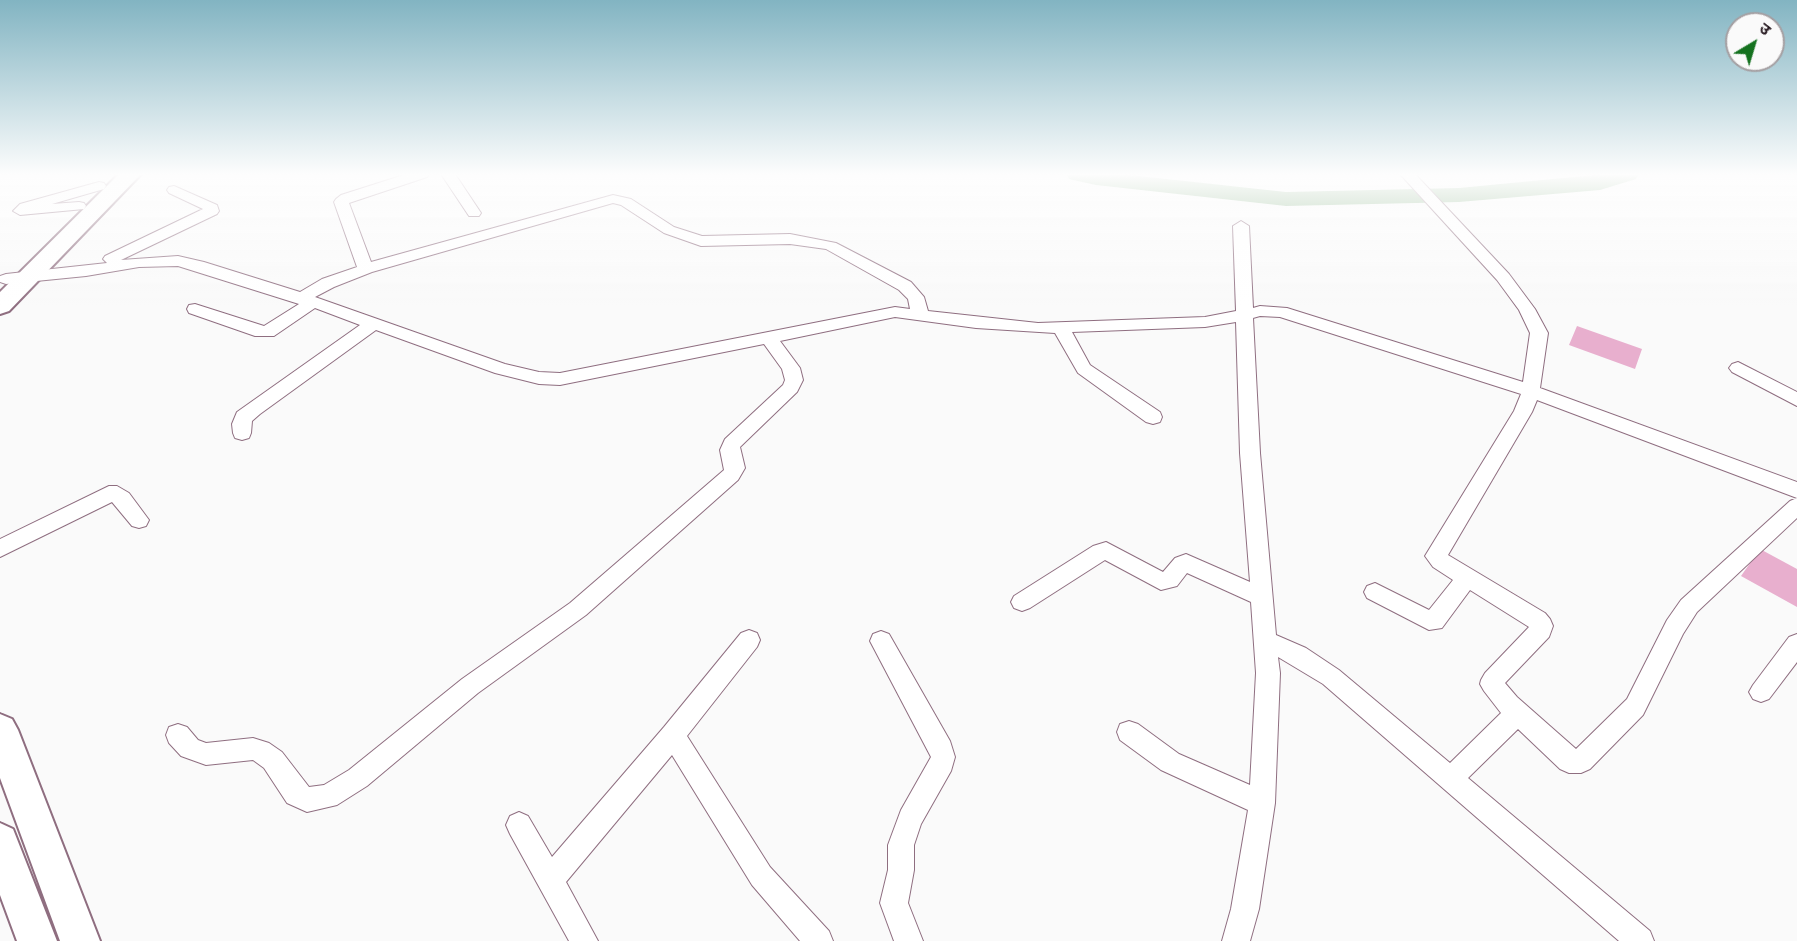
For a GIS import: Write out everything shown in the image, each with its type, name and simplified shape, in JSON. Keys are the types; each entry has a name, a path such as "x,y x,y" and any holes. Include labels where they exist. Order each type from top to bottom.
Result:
{"highway":[{"path":"0,306 11,281 68,218"},
{"path":"11,281 82,218"},
{"path":"0,730 81,941"},
{"path":"0,842 37,941"}],"street":[{"path":"86,271 197,218"},
{"path":"348,218 366,269"},
{"path":"195,309 261,332 268,332 307,300 338,279 546,218"},
{"path":"649,218 669,230 701,241 790,239 831,246 905,286 916,297 920,314"},
{"path":"1447,218 1503,277 1521,301 1539,333 1531,392 1513,431 1436,556 1467,578 1537,620 1542,626 1541,630 1493,680 1492,684 1518,713 1569,761 1581,761 1635,707 1674,627 1689,606 1797,506"},
{"path":"1236,941 1245,909 1262,803 1268,673 1250,453 1241,226"},
{"path":"11,281 139,262 178,261 198,265 307,300 501,369 538,378 560,379 895,312 976,323 1060,327 1223,320 1260,311 1281,312 1531,392 1797,490"},
{"path":"242,433 243,417 373,324"},
{"path":"1060,327 1084,369 1153,417"},
{"path":"178,735 197,752 206,754 253,749 260,751 273,760 296,794 307,800 328,796 358,778 470,686 578,609 731,475 735,468 730,450 732,444 791,388 794,381 791,368 768,337"},
{"path":"1738,368 1797,400"},
{"path":"0,549 109,494 117,494 122,498 139,520"},
{"path":"1022,602 1106,550 1161,581 1169,580 1182,564 1186,563 1262,597"},
{"path":"1375,592 1434,621 1467,578"},
{"path":"550,880 673,735 749,640"},
{"path":"1265,640 1298,655 1331,676 1640,941"},
{"path":"881,641 941,749 943,757 942,763 910,819 901,844 901,870 894,903 898,921 909,941"},
{"path":"1761,692 1797,644"},
{"path":"1450,779 1518,713"},
{"path":"1129,732 1170,762 1262,803"},
{"path":"673,735 761,876 819,941"},
{"path":"519,825 584,941"}],"building":[{"path":"1577,326 1642,349 1635,369 1569,345"},
{"path":"1760,549 1797,569 1797,607 1741,576"}]}
